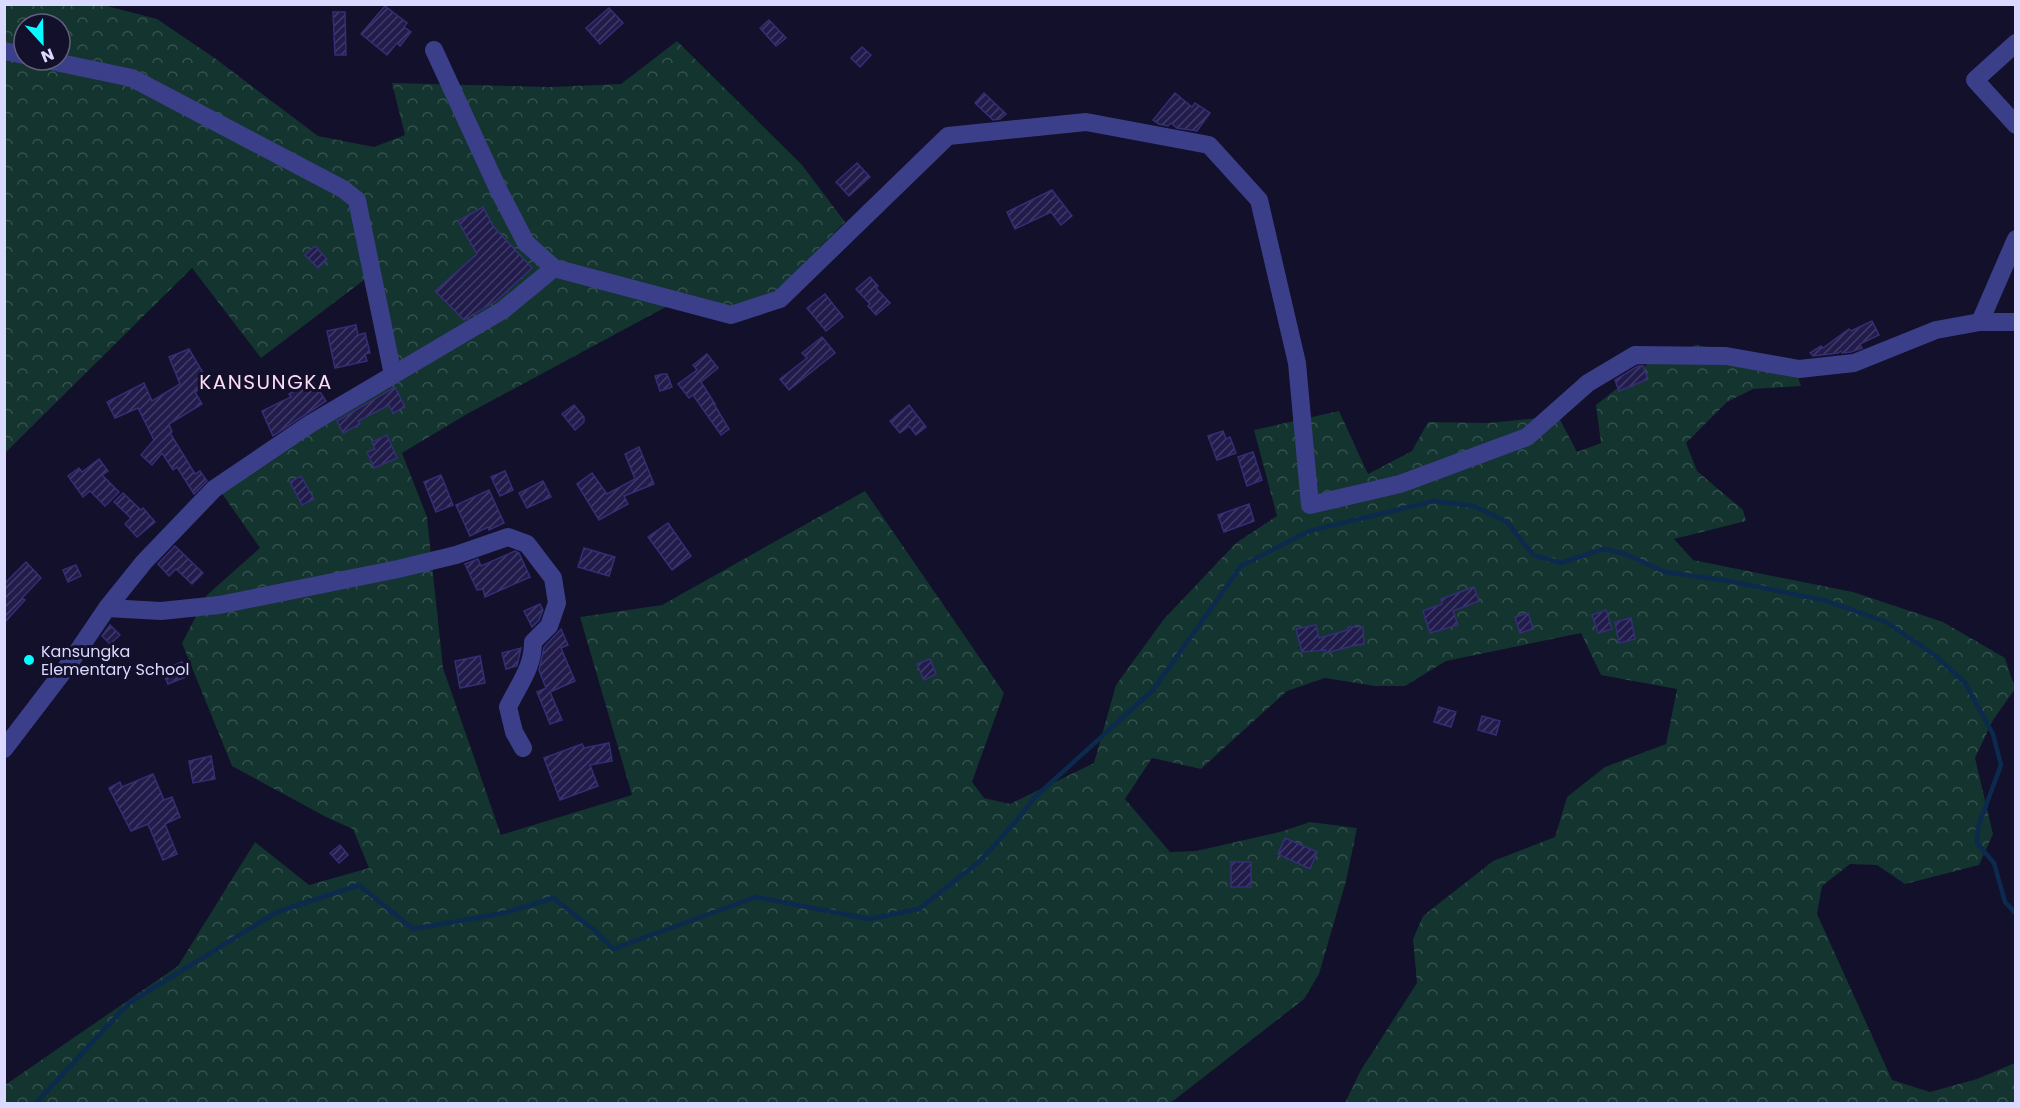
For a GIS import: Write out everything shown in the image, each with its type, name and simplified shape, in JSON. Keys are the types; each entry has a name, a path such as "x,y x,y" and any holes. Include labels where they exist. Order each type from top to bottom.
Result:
{"street":[{"path":"2016,43 1975,80 2016,125"},
{"path":"434,50 499,191 526,243 554,268 731,315 780,299 948,136 1086,122 1209,145 1259,200 1297,363 1311,505 1400,484 1527,437 1588,383 1635,355 1726,356 1799,369 1854,363 1936,330 1980,322 2016,322"},
{"path":"72,65 132,78 343,189 357,200 393,375"},
{"path":"1980,322 2016,239"},
{"path":"4,749 69,664 107,608 144,562 214,489 310,424 502,310 554,268"},
{"path":"107,608 161,611 219,605 456,555 508,537 527,544 553,578 557,603 549,626 533,642 533,656 528,670 508,707 514,732 523,748"}],"green space":[{"path":"5,5 103,5 157,19 216,59 318,136 374,147 405,135 392,83 551,87 621,84 677,41 802,165 845,222 760,308 675,302 467,414 402,453 427,517 443,668 501,835 632,795 580,617 662,605 865,491 1004,693 972,782 984,798 1010,804 1094,763 1116,685 1164,619 1236,543 1277,516 1254,430 1339,411 1368,474 1412,451 1428,422 1488,423 1558,416 1577,452 1601,443 1596,405 1654,359 1696,345 1793,363 1801,386 1753,389 1727,402 1686,443 1697,471 1743,510 1746,521 1674,539 1693,560 1853,592 1943,622 2005,658 2015,689 1993,720 1975,758 1993,834 1979,865 1905,884 1877,865 1850,864 1822,886 1817,914 1892,1080 1930,1092 1977,1079 2015,1063 2015,1103 1345,1103 1361,1070 1417,983 1413,939 1423,916 1493,861 1555,837 1567,797 1605,767 1666,744 1677,689 1601,675 1581,633 1446,661 1405,686 1375,686 1325,678 1287,691 1201,769 1152,758 1125,799 1170,852 1196,851 1280,832 1310,822 1357,828 1346,881 1319,974 1304,999 1173,1101 1167,1103 5,1103 5,1085 178,966 255,842 309,885 369,868 353,829 232,766 182,643 207,595 260,548 221,492 385,374 364,280 261,358 192,268 5,453"}],"building":[{"path":"385,6 407,23 404,27 411,32 400,46 397,43 387,55 361,34"},
{"path":"609,8 623,23 600,44 586,28"},
{"path":"333,12 345,12 346,55 335,55"},
{"path":"769,20 786,38 776,46 760,28"},
{"path":"862,47 871,55 860,67 851,58"},
{"path":"984,93 1006,114 1000,119 993,120 975,103"},
{"path":"1175,93 1192,107 1195,103 1210,113 1197,131 1177,128 1171,123 1168,126 1159,124 1153,120"},
{"path":"857,163 870,177 849,196 836,182"},
{"path":"1052,190 1072,216 1061,225 1051,212 1015,229 1007,212"},
{"path":"483,207 493,226 532,268 496,301 464,320 435,291 477,254 458,221"},
{"path":"315,246 327,259 318,268 305,255"},
{"path":"870,277 878,286 876,288 890,303 876,315 868,306 870,304 856,289"},
{"path":"825,294 843,317 826,331 807,308"},
{"path":"1872,321 1879,335 1860,344 1862,348 1851,352 1842,353 1841,351 1813,356 1810,353 1821,346 1823,348 1849,329 1851,331"},
{"path":"356,325 358,335 365,333 370,353 365,354 367,361 335,368 327,331"},
{"path":"822,337 835,353 789,390 780,379 807,358 802,353"},
{"path":"189,349 209,383 195,392 202,404 169,424 172,432 170,433 195,474 200,471 207,481 194,494 177,467 173,470 162,453 152,465 141,455 154,440 138,408 115,418 107,402 144,383 152,401 180,384 169,357"},
{"path":"707,354 718,368 701,382 729,429 721,435 693,395 689,398 678,384 697,370 693,365"},
{"path":"1638,366 1643,366 1648,379 1619,391 1615,380"},
{"path":"667,374 672,387 660,391 655,376"},
{"path":"312,380 326,401 273,436 262,411 291,397 289,394"},
{"path":"395,387 405,407 393,413 389,405 358,421 360,424 343,433 337,421"},
{"path":"574,405 584,417 584,422 575,430 562,414"},
{"path":"909,405 926,427 916,435 909,426 900,433 890,421"},
{"path":"1223,431 1226,439 1230,437 1236,453 1217,460 1208,436"},
{"path":"387,435 397,458 374,468 367,452 375,449 372,442"},
{"path":"639,447 654,484 624,496 628,504 599,520 577,484 592,473 607,494 635,479 625,454"},
{"path":"1253,452 1262,480 1247,486 1238,457"},
{"path":"99,459 108,471 102,475 119,492 105,506 90,491 83,497 68,476 79,468 82,472"},
{"path":"505,471 513,490 500,496 491,477"},
{"path":"441,475 453,505 436,512 424,482"},
{"path":"301,476 314,499 302,505 290,482"},
{"path":"543,481 551,497 527,508 519,493"},
{"path":"489,490 504,523 489,530 488,527 470,536 456,505"},
{"path":"123,493 141,510 143,508 155,522 137,537 125,524 131,518 114,502"},
{"path":"1249,504 1254,521 1224,532 1218,515"},
{"path":"668,523 691,556 672,570 648,537"},
{"path":"175,546 203,573 192,584 176,569 169,576 158,564"},
{"path":"584,548 615,557 609,576 578,567"},
{"path":"515,551 519,553 530,577 485,597 483,589 477,590 465,564 478,559 481,566"},
{"path":"26,562 41,578 22,598 25,600 4,623 4,584"},
{"path":"76,565 81,576 68,582 63,570"},
{"path":"1474,587 1479,601 1453,611 1458,625 1430,633 1423,611 1442,604 1441,599"},
{"path":"540,604 543,610 539,620 532,627 524,611"},
{"path":"1606,610 1612,629 1598,633 1592,615"},
{"path":"1528,613 1533,629 1520,633 1515,617"},
{"path":"1631,618 1635,639 1619,643 1615,622"},
{"path":"110,625 120,635 110,644 102,636"},
{"path":"1316,625 1319,638 1348,630 1348,627 1363,627 1364,644 1326,653 1326,650 1302,652 1296,629"},
{"path":"561,629 568,645 561,648 575,681 550,692 562,720 550,724 537,692 546,688 539,670 544,647"},
{"path":"521,648 517,666 506,669 502,653"},
{"path":"480,656 485,683 460,688 455,661"},
{"path":"930,659 936,674 924,680 917,664"},
{"path":"182,662 188,676 168,684 162,670"},
{"path":"1439,707 1456,712 1451,727 1434,722"},
{"path":"1482,716 1500,721 1496,735 1478,730"},
{"path":"609,743 612,761 590,765 598,786 560,800 544,758 582,744 584,748"},
{"path":"211,756 215,779 193,783 189,761"},
{"path":"153,774 164,800 172,797 180,817 165,824 177,854 163,860 148,824 131,831 109,788 120,782 122,787"},
{"path":"1285,838 1317,852 1310,869 1278,854"},
{"path":"340,845 348,855 339,863 330,853"},
{"path":"1231,862 1251,862 1251,887 1231,887"}],"waterway":[{"path":"35,1104 129,1003 277,912 359,885 413,929 504,913 553,898 597,932 613,949 756,897 869,919 919,909 980,861 1034,798 1153,690 1241,566 1309,531 1434,501 1474,506 1507,522 1533,555 1561,563 1604,549 1625,554 1665,572 1729,581 1827,601 1886,622 1936,656 1965,683 1993,734 2001,765 1978,827 1977,843 1994,863 2005,902 2016,914"}],"place":[{"name":"Kansungka Elementary School","path":"29,660"}],"district":[{"name":"KANSUNGKA","path":"266,382"}]}
